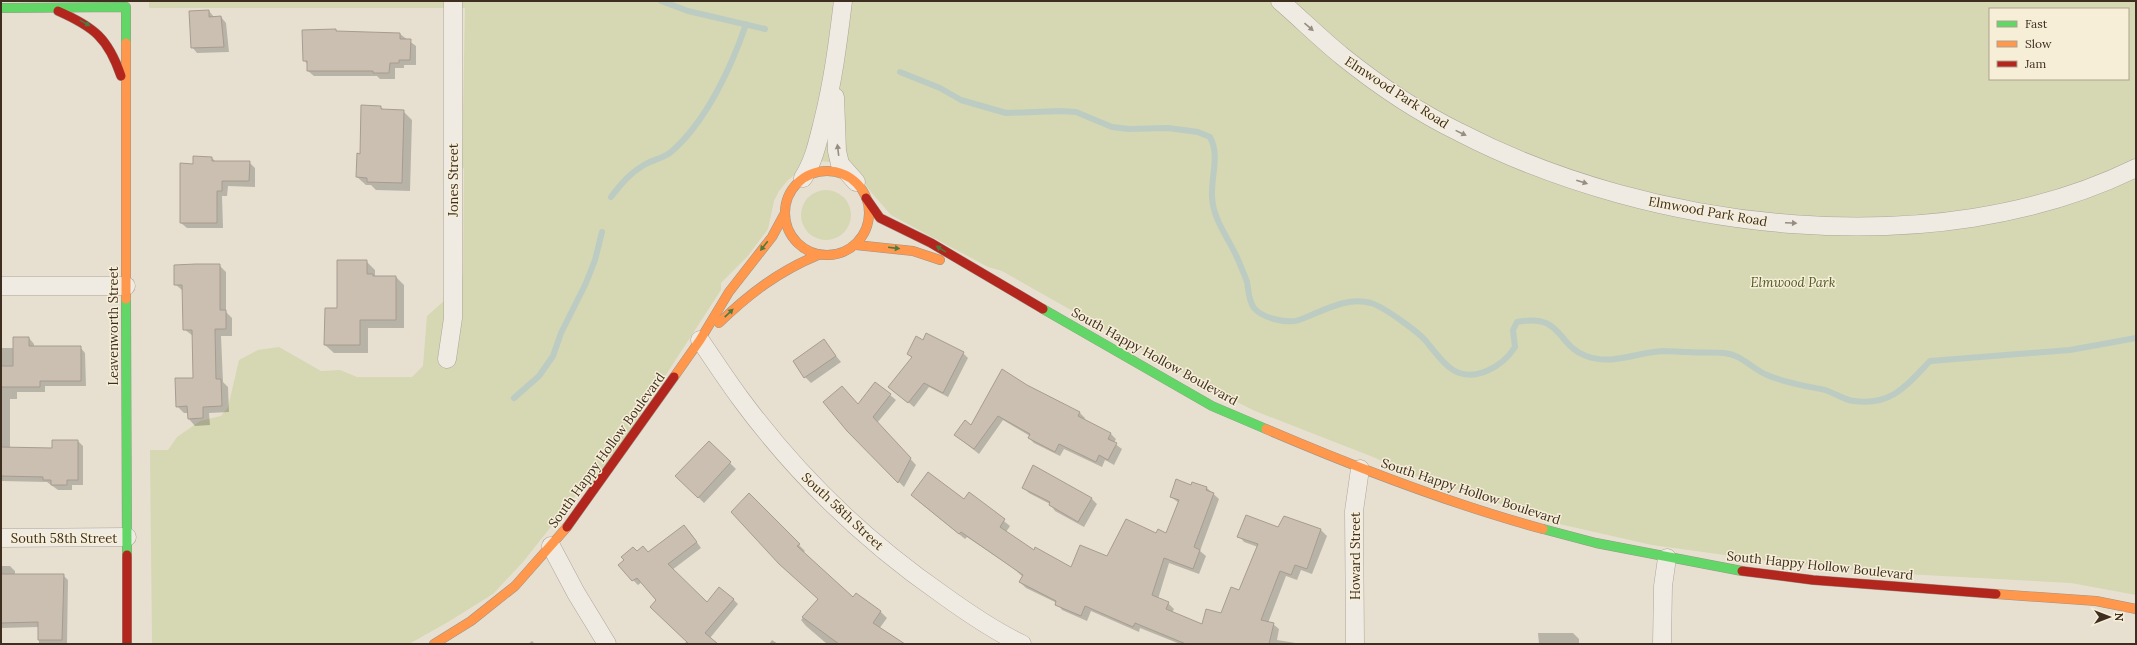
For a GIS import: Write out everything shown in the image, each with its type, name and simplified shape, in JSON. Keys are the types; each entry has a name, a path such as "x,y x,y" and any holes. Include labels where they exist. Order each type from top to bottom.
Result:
{"street":[{"name":"Jones Street","path":"447,360 453,318 453,1"},
{"path":"834,76 840,164 856,182 866,198 870,210 868,223 863,235 856,245 844,252 832,255 818,255 805,249 794,240 787,227 785,213 787,200 793,188 803,178 810,167 816,149 834,76 843,1"},
{"name":"Elmwood Park Road","path":"1280,1 1343,57 1422,112 1459,132 1526,162 1573,179 1672,207 1771,222 1878,226 1929,222 1985,216 2028,207 2078,193 2136,168"},
{"path":"1,8 126,4"},
{"name":"Leavenworth Street","path":"126,4 127,644"},
{"path":"49,7 86,23 100,34 114,54 126,91"},
{"path":"803,178 816,172 830,171 844,174 856,182"},
{"name":"South Happy Hollow Boulevard","path":"866,198 880,218 931,243 986,277 1212,406 1360,469 1517,522 1596,543 1667,558 1741,571 1813,580 2096,601 2136,609"},
{"name":"South Happy Hollow Boulevard","path":"434,644 471,621 515,586 576,517 700,340 718,308 772,237 785,213"},
{"path":"856,245 913,251 986,277"},
{"name":"South Happy Hollow Boulevard","path":"700,340 746,297 770,278 793,264 818,255"},
{"path":"1,286 126,286"},
{"name":"South 58th Street","path":"700,340 739,397 776,443 817,489 865,535 916,576 954,603 1022,644"},
{"name":"Howard Street","path":"1355,644 1354,511 1360,469"},
{"name":"South 58th Street","path":"1,538 127,537"},
{"path":"551,546 576,593 607,644"},
{"path":"1662,644 1663,586 1667,558"}],"green space":[{"name":"Elmwood Park","path":"149,1 2136,1 2136,595 2071,583 1887,573 1761,560 1652,545 1546,521 1469,492 1435,484 1373,457 1255,411 1211,389 1002,271 988,267 891,215 870,191 852,165 805,159 797,173 788,180 779,191 774,201 768,229 747,257 721,283 721,290 595,484 580,490 523,562 493,594 409,644 152,644 150,450 168,450 177,437 200,421 221,416 228,407 239,360 258,350 279,347 321,371 340,370 357,377 412,377 423,366 427,316 461,286 463,274 464,169 462,167 465,8 149,8"},
{"path":"826,190 836,192 844,197 849,205 851,215 849,225 844,233 836,238 826,240 816,238 808,233 803,225 801,215 803,205 808,197 816,192"}],"building":[{"path":"209,10 209,17 221,16 224,47 191,48 189,11"},
{"path":"336,29 336,31 400,33 400,39 411,39 410,60 399,60 399,63 390,63 389,73 373,73 373,71 307,71 307,61 303,61 302,30"},
{"path":"361,105 381,106 381,109 404,110 402,183 367,182 367,178 356,177 357,153 360,154"},
{"path":"193,156 212,157 212,161 250,161 249,181 222,181 222,191 217,191 217,223 180,223 180,163 193,164"},
{"path":"337,260 367,260 367,274 373,274 373,276 396,276 396,320 360,320 360,345 324,345 325,308 337,308"},
{"path":"220,264 220,310 226,310 226,329 215,329 216,379 221,379 222,406 203,407 203,418 188,419 187,406 176,407 175,378 193,378 192,330 183,330 182,285 174,285 174,265"},
{"path":"926,333 964,352 943,393 924,383 908,403 888,387 912,357 907,354 916,336 923,340"},
{"path":"13,337 29,337 29,346 81,346 81,381 40,381 40,387 1,387 1,366 13,366"},
{"path":"824,339 836,356 804,378 793,361"},
{"path":"1002,369 1027,385 1080,412 1078,416 1111,433 1108,439 1117,443 1108,460 1099,455 1096,462 1059,444 1055,452 1028,438 1030,434 998,416 974,449 954,435 965,420 971,425"},
{"path":"875,382 891,394 873,417 911,458 898,483 847,431 823,402 842,386 858,404"},
{"path":"52,440 78,440 78,480 67,480 67,485 51,485 51,480 43,480 43,477 1,476 1,447 52,448"},
{"path":"709,441 731,462 698,498 675,476"},
{"path":"1033,465 1092,498 1078,522 1049,505 1050,502 1022,488"},
{"path":"928,472 964,499 969,492 1005,519 1000,527 1034,550 1035,547 1071,567 1080,545 1107,556 1126,519 1156,533 1158,529 1166,533 1179,500 1170,497 1176,479 1191,485 1192,482 1207,487 1206,490 1214,493 1194,547 1200,550 1193,569 1164,558 1152,595 1169,602 1166,609 1202,624 1206,609 1221,613 1231,587 1239,590 1258,544 1237,537 1246,515 1278,527 1284,516 1321,529 1307,569 1295,565 1291,575 1280,571 1261,620 1274,623 1269,644 1186,644 1135,623 1133,627 1085,606 1081,616 1055,605 1056,601 1019,582 1023,575 961,532 959,534 911,495"},
{"path":"749,493 800,544 797,546 853,597 856,593 881,611 873,623 905,644 839,644 802,617 818,599 779,564 731,512"},
{"path":"684,525 697,542 668,564 707,602 719,587 734,599 705,633 718,644 689,644 650,607 656,600 637,578 632,581 618,565 624,560 621,557 633,547 637,551 643,546 648,552"},
{"path":"1,574 64,574 62,640 38,640 38,622 1,623"}],"waterway":[{"path":"661,1 688,11 765,29"},
{"path":"611,197 630,175 647,163 671,152 684,140 696,125 725,75 746,24"},
{"path":"900,72 940,88 961,100 1006,113 1060,111 1076,112 1112,127 1129,129 1168,128 1198,132 1210,137 1213,144 1215,158 1212,188 1215,214 1239,262 1247,282 1251,302 1258,312 1282,321 1294,321 1343,303 1361,301 1371,303 1392,314 1422,337 1445,364 1461,374 1470,375 1479,373 1496,366 1510,354 1515,347 1513,330 1517,322 1532,320 1543,322 1551,326 1576,351 1596,359 1606,360 1625,358 1663,351 1724,353 1736,356 1774,378 1825,390 1850,400 1867,402 1879,400 1897,392 1930,361 2070,350 2136,338"},
{"path":"514,398 539,376 553,356 561,333 586,283 595,260 602,232"}],"traffic: fast":[{"path":"1,8 126,7 126,43"},
{"path":"126,299 127,555"},
{"path":"1043,309 1212,406 1266,429"},
{"path":"1543,529 1596,543 1742,571"}],"traffic: slow":[{"path":"126,43 126,299"},
{"path":"827,171 843,174 857,183 866,197 869,213 866,229 857,243 843,252 827,255 811,252 797,243 788,229 785,213 788,197 797,183 811,174 827,171"},
{"path":"674,377 700,340 729,292 772,237 785,213"},
{"path":"856,245 913,251 940,260"},
{"path":"719,323 765,284 790,268 818,255"},
{"path":"1266,429 1403,484 1472,508 1543,529"},
{"path":"434,644 471,621 515,586 567,527"},
{"path":"1996,594 2096,601 2136,609"}],"traffic: jam":[{"path":"58,11 71,17 98,35 111,52 121,76"},
{"path":"866,198 880,218 931,243 1043,309"},
{"path":"567,527 674,377"},
{"path":"127,555 127,644"},
{"path":"1742,571 1813,580 1996,594"}]}
